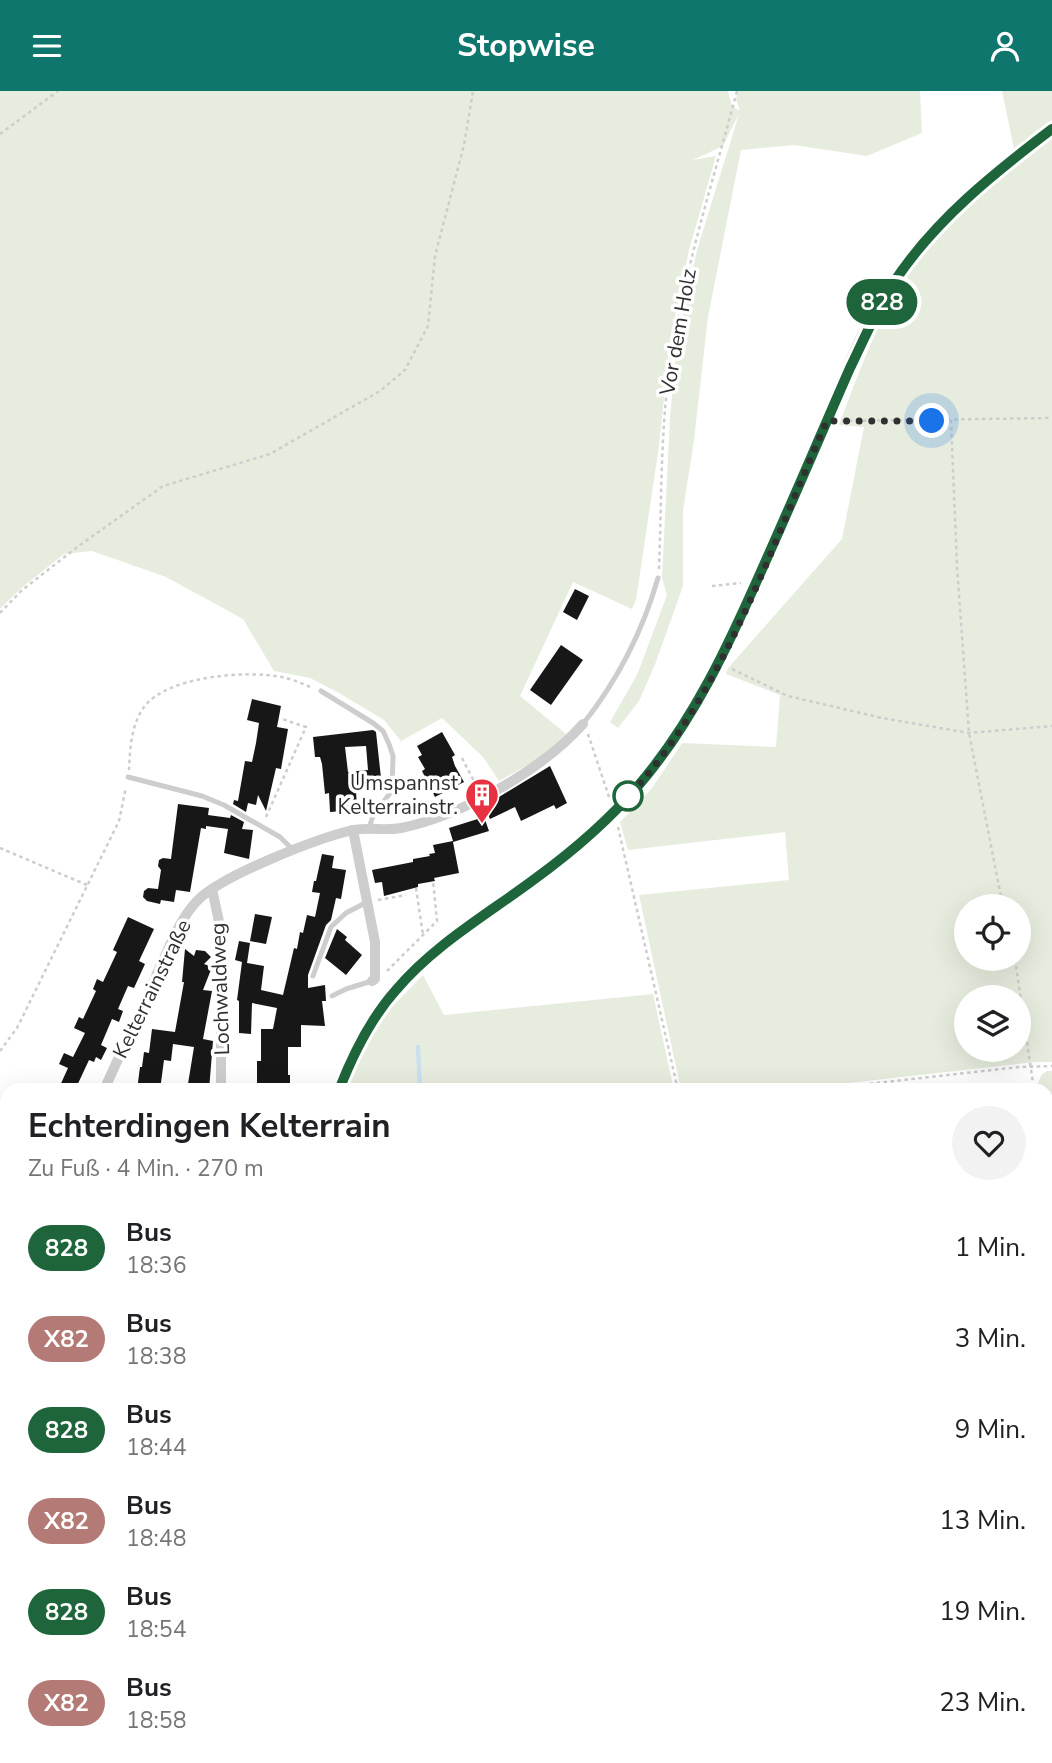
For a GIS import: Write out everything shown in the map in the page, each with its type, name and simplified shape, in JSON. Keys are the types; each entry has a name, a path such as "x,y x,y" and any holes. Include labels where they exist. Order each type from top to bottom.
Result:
{"main road":[{"path":"342,1083 353,1055 369,1027 411,973 457,935 569,853 638,786 668,747 690,716 720,662 881,305 920,246 954,211 1052,129"}],"street":[{"name":"Kelterrainstraße","path":"107,1083 179,927 199,899 212,889 293,851 353,830 399,829 443,816 482,797 550,757 583,724"},
{"path":"353,830 374,942 373,980"},
{"name":"Lochwaldweg","path":"212,889 220,930 221,1083"}],"lane":[{"path":"583,724 600,703 619,669 648,612 658,578"},
{"path":"321,691 373,723 383,731 389,744 393,756 392,790 374,813 369,828"},
{"path":"128,777 202,796 280,837 293,851"},
{"path":"313,976 331,927 346,913 367,902"},
{"path":"332,996 373,980"}],"path":[{"path":"0,134 58,91"},
{"path":"0,613 21,591 76,548 163,486 270,454 380,391 405,370 428,326 435,255 464,145 473,91"},
{"name":"Vor dem Holz","path":"658,578 665,409 673,342 692,252 737,91"},
{"path":"827,421 1052,418"},
{"path":"951,421 957,567 969,733 1000,894"},
{"path":"712,586 746,583 755,586"},
{"path":"720,662 788,696 882,718 969,733 1052,726"},
{"path":"0,1051 17,1028 119,821 136,719 150,700 165,690 203,678 261,675 284,677 321,691"},
{"path":"262,827 306,727 282,719"},
{"path":"583,724 595,752 613,812 676,1083"},
{"path":"462,758 479,790"},
{"path":"0,848 88,885"},
{"path":"373,980 387,971 437,921 433,881"},
{"path":"416,888 423,935"},
{"path":"367,902 406,895"},
{"path":"1017,971 1033,1083"},
{"path":"880,1083 1052,1066"}],"green space":[{"path":"0,91 728,91 732,106 740,111 736,99 738,91 920,91 922,133 867,156 794,145 741,150 708,317 683,511 683,586 639,701 618,728 610,722 637,675 667,595 662,578 670,417 677,342 697,250 739,114 723,146 693,160 716,156 689,250 670,341 659,446 636,600 632,609 573,582 520,696 566,734 542,757 499,781 483,757 442,718 401,741 384,720 339,693 310,678 274,671 243,619 166,577 92,551 64,554 20,589 0,609"},
{"path":"1002,91 1052,91 1052,120 1014,149"},
{"path":"1052,137 1052,1062 848,1083 679,1083 639,895 789,880 785,832 628,850 620,822 652,788 682,743 776,747 780,695 726,674 728,668 842,539 864,427 839,425 868,350 895,295 920,258 954,220 992,185"},
{"path":"423,975 444,1015 653,994 672,1083 350,1083 358,1061 388,1011"},
{"path":"1052,1071 1052,1083 1038,1083 1042,1074"}],"building":[{"path":"575,589 589,596 577,620 563,612"},
{"path":"561,645 583,660 551,705 530,690"},
{"path":"252,699 281,706 277,727 288,729 281,769 276,768 266,811 258,795 256,805 248,803 246,812 233,804 234,800 238,801 245,761 252,762 256,743 259,723 247,720"},
{"path":"373,730 376,732 382,787 356,790 357,810 330,812 329,793 325,794 322,764 320,757 315,757 313,737","holes":["366,746 368,770 348,772 345,747"]},
{"path":"442,732 455,755 452,757 455,766 464,782 435,797 422,771 425,769 418,757 422,755 417,746"},
{"path":"550,766 567,803 556,809 554,805 521,821 515,807 490,819 484,806"},
{"path":"178,804 209,808 208,815 230,818 231,815 244,822 242,829 253,830 249,859 224,853 228,829 206,826 206,829 201,828 190,892 176,890 174,902 161,900 160,904 147,901 143,897 144,891 148,888 158,889 161,870 158,866 159,860 171,859"},
{"path":"484,817 489,831 453,842 459,873 434,878 435,881 384,896 382,882 375,883 372,870 430,856 429,854 435,853 433,845 453,841 449,828"},
{"path":"322,854 334,856 332,868 346,870 341,899 336,898 331,920 326,925 308,975 308,988 325,985 326,1001 322,1001 325,1026 301,1025 301,1047 288,1047 290,1083 257,1083 257,1061 261,1061 261,1029 273,1029 277,1008 252,1003 251,1034 239,1033 237,1000 242,962 235,960 239,941 250,943 247,963 264,966 261,990 283,995 300,932 303,933 307,915 315,917 320,893 312,892"},
{"path":"255,914 272,917 266,944 250,941"},
{"path":"128,917 154,929 139,961 145,964 134,988 128,986 118,1009 123,1011 119,1022 112,1019 101,1045 107,1048 101,1060 96,1057 94,1062 89,1060 78,1083 61,1083 68,1068 59,1064 64,1053 73,1057 85,1033 74,1028 79,1017 83,1019 96,991 93,989 97,979 103,982 117,952 113,950"},
{"path":"337,929 362,955 346,975 325,958"},
{"path":"185,949 194,956 196,950 205,951 211,957 204,964 212,967 203,990 212,991 203,1039 213,1041 210,1083 188,1083 194,1047 173,1044 171,1061 164,1060 161,1083 138,1083 144,1052 149,1053 152,1029 175,1032"}],"waterway":[{"path":"418,1047 420,1083"}],"bus line":[{"name":"828","path":"342,1083 353,1055 377,1013 416,968 586,839 656,764 690,716 723,657 850,368 894,283 920,246 954,211 1052,129"}],"place":[{"name":"Umspannst Kelterrainstr.","path":"482,825"}],"route":[{"path":"628,796 626,799 656,764 679,731 723,657 827,421 932,421"}]}
